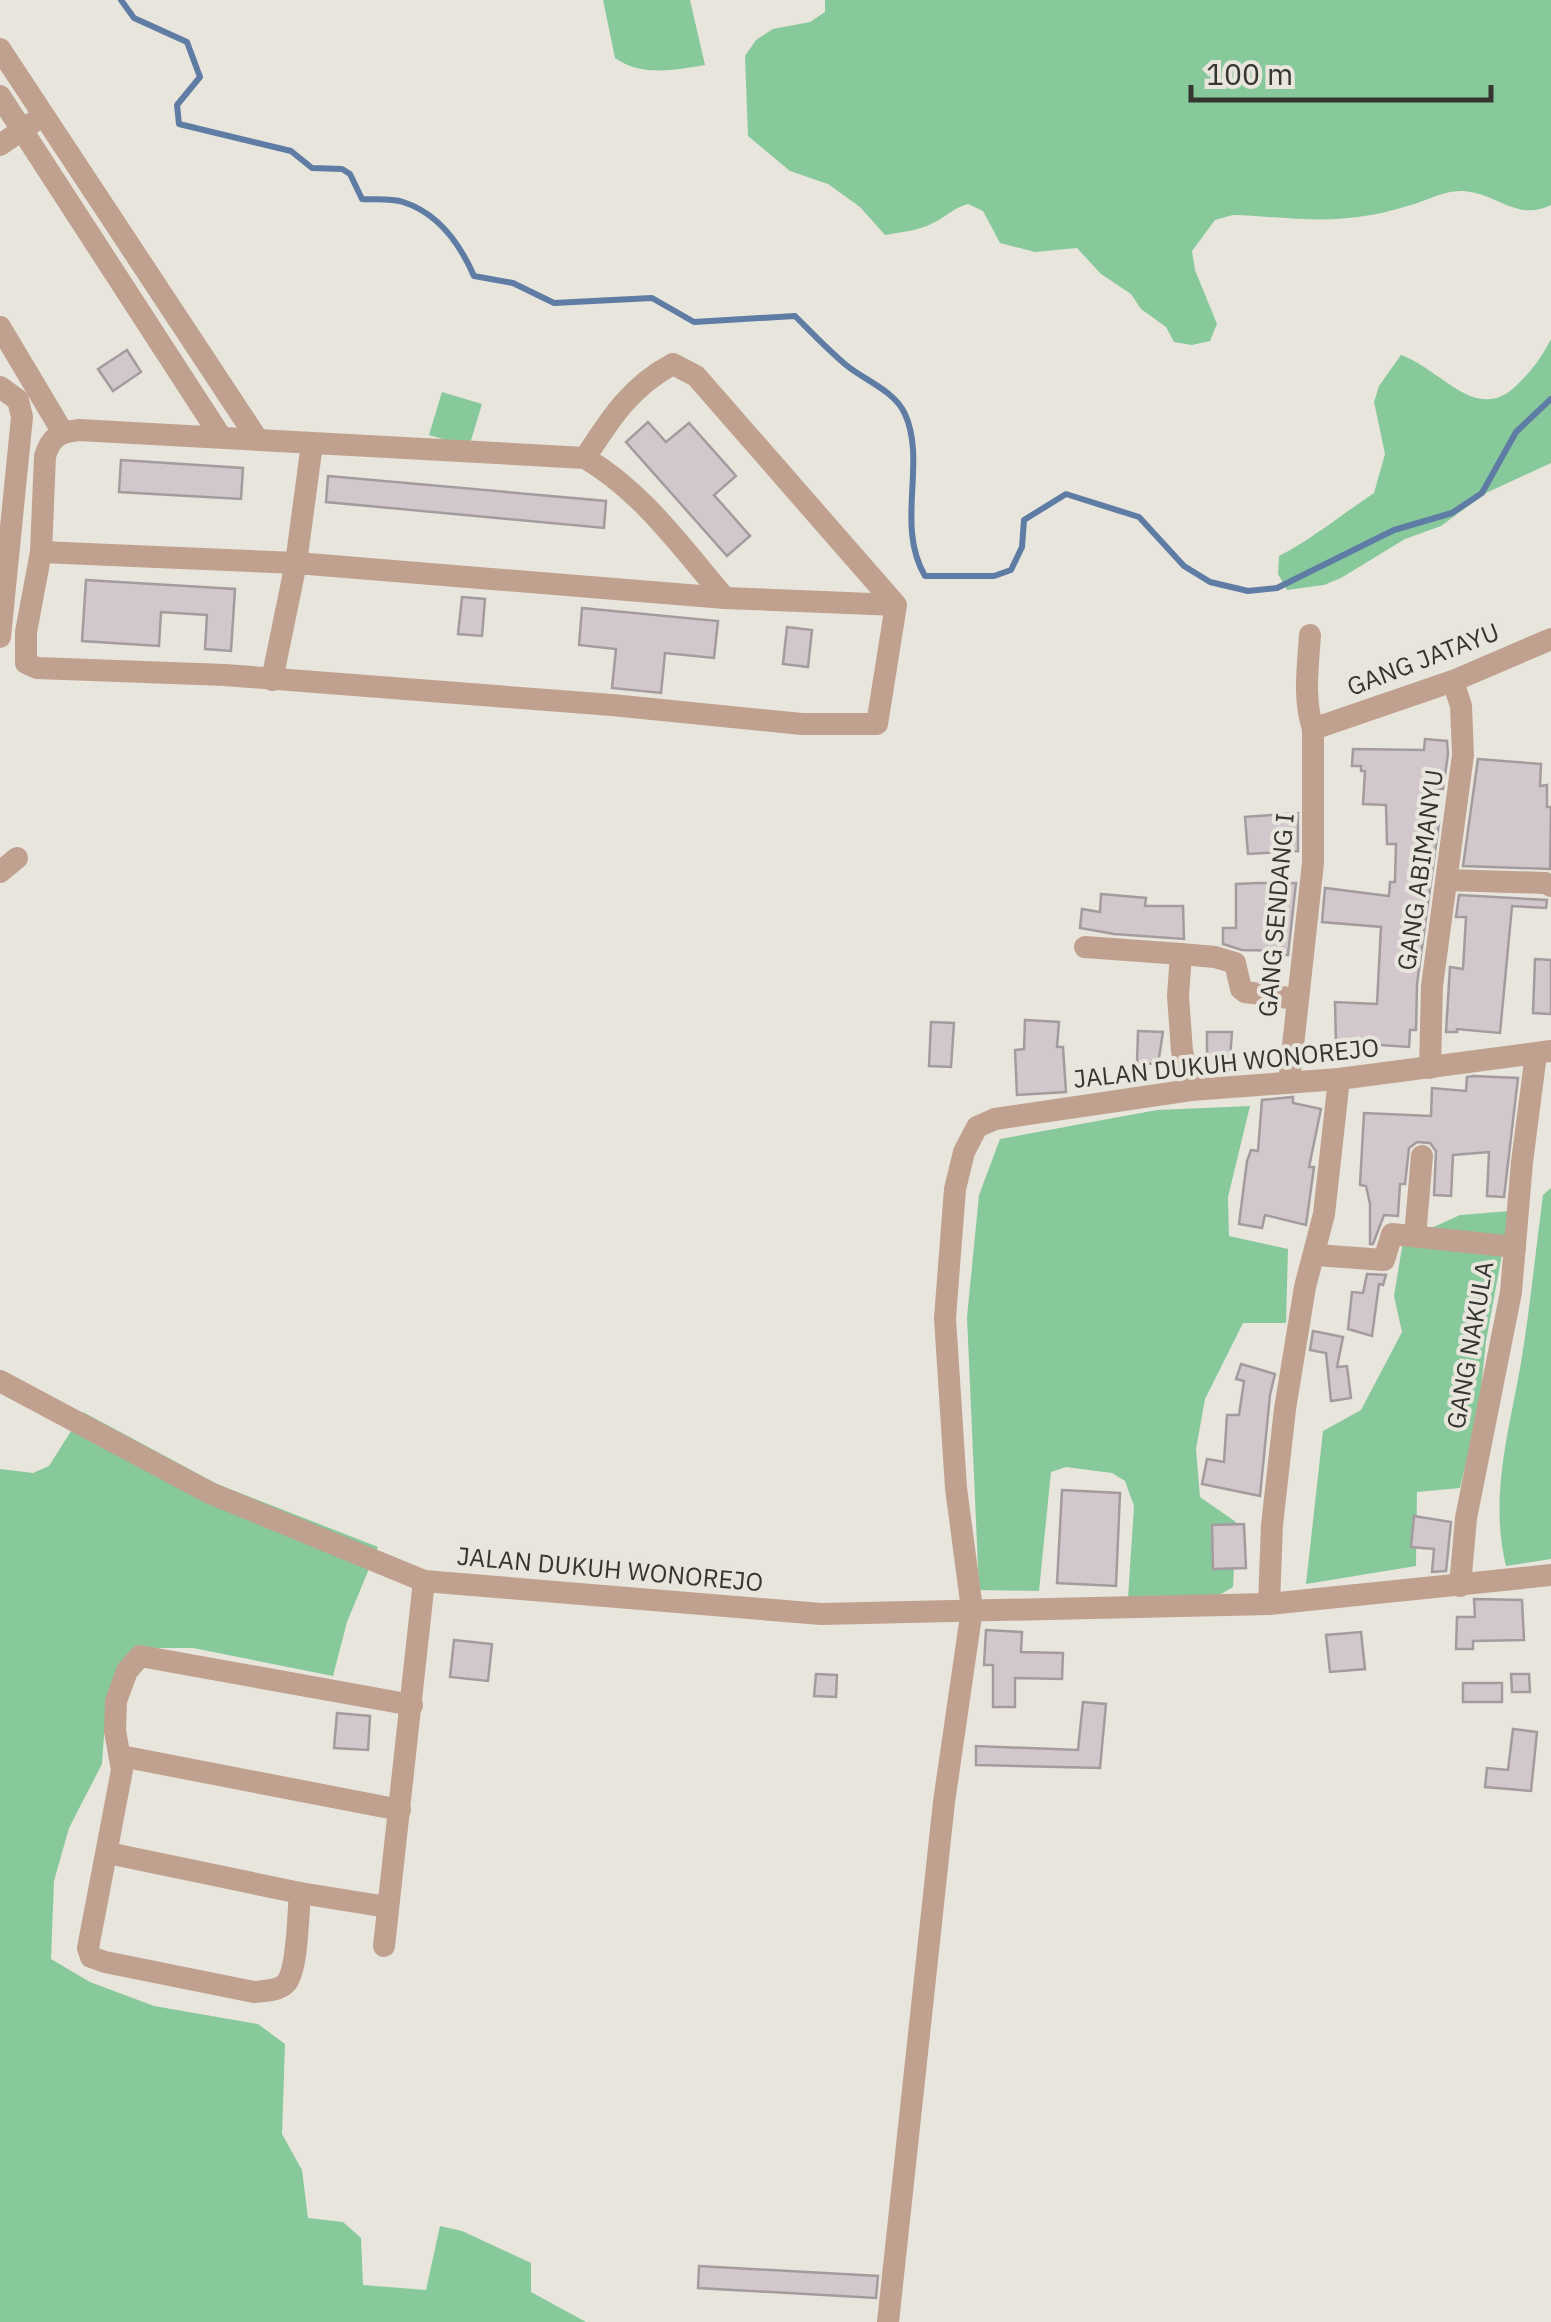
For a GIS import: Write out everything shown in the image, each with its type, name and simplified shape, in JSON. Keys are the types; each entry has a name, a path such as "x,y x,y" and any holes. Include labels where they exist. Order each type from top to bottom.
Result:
{"street":[{"path":"0,49 256,438"},
{"path":"0,96 220,437"},
{"path":"0,145 44,115"},
{"path":"0,327 62,431"},
{"path":"585,458 619,404 653,375 673,364 696,376 896,604"},
{"path":"0,387 18,400 22,417 6,501 0,638"},
{"path":"725,598 645,506 612,474 585,458 256,438 62,431 50,441 45,456 40,552 26,632 26,663 38,668 225,675 612,705 802,724 877,724 896,604"},
{"path":"272,680 296,564 312,444"},
{"path":"40,552 296,564 725,598 896,604"},
{"name":"GANG SENDANG I","path":"1289,1082 1313,863 1314,729 1307,710 1306,690 1310,634"},
{"name":"GANG JATAYU","path":"1314,729 1453,681 1551,639"},
{"name":"GANG ABIMANYU","path":"1430,1068 1432,986 1463,755 1464,726 1453,681"},
{"path":"1447,880 1551,886"},
{"path":"1084,947 1232,961 1239,969 1239,983 1245,992 1296,1000"},
{"path":"1181,954 1178,996 1182,1051 1191,1090"},
{"name":"JALAN DUKUH WONOREJO","path":"972,1609 956,1488 945,1318 956,1189 964,1152 977,1127 995,1119 1191,1090 1339,1079 1544,1052"},
{"name":"GANG NAKULA","path":"1460,1586 1466,1518 1512,1292 1514,1247 1544,1052"},
{"path":"1268,1604 1285,1409 1305,1288 1324,1214 1339,1079"},
{"path":"1415,1236 1422,1156"},
{"path":"1316,1255 1384,1260 1390,1236 1514,1247"},
{"name":"JALAN DUKUH WONOREJO","path":"0,1382 210,1494 424,1581 821,1614 1268,1604 1551,1576"},
{"path":"384,1946 424,1581"},
{"path":"888,2322 944,1802 972,1609"},
{"path":"300,1893 292,1970 286,1983 277,1989 254,1992 91,1956 88,1948 122,1770 116,1701 126,1672 140,1656 412,1705"},
{"path":"121,1756 400,1810"},
{"path":"108,1853 387,1907"}],"green space":[{"path":"603,0 690,0 705,65 647,70 615,58"},
{"path":"825,0 1551,0 1551,205 1517,209 1475,193 1456,191 1398,209 1343,219 1233,215 1215,220 1192,251 1195,270 1217,324 1210,341 1192,345 1174,342 1166,327 1141,309 1131,294 1101,274 1077,248 1035,252 1000,243 983,211 968,204 927,226 885,235 860,207 828,184 790,171 748,136 745,56 756,40 773,29 810,22 825,12"},
{"path":"1551,339 1551,463 1486,493 1441,526 1405,539 1341,578 1324,585 1287,590 1278,574 1279,556 1374,493 1385,454 1374,402 1379,386 1401,355 1460,391 1488,399 1503,395 1518,384"},
{"path":"442,392 482,404 469,447 429,435"},
{"path":"1250,1106 1228,1197 1229,1236 1288,1249 1286,1323 1243,1323 1205,1399 1196,1449 1200,1497 1236,1522 1233,1587 1214,1598 1128,1598 1134,1506 1125,1481 1112,1473 1066,1467 1051,1472 1039,1591 979,1590 967,1317 979,1195 1000,1139 1157,1110"},
{"path":"1551,1188 1551,1559 1506,1566 1500,1511 1504,1458 1543,1195"},
{"path":"1510,1211 1486,1341 1479,1409 1460,1488 1417,1492 1416,1566 1306,1584 1323,1431 1361,1410 1402,1332 1394,1296 1403,1241 1460,1215"},
{"path":"83,1412 217,1484 378,1547 347,1622 333,1676 193,1648 141,1648 106,1709 102,1764 69,1828 54,1881 51,1959 90,1982 154,2006 258,2024 285,2044 282,2134 302,2170 308,2218 343,2222 361,2238 363,2285 426,2290 440,2226 462,2231 531,2263 531,2292 586,2322 0,2322 0,1469 33,1473 49,1466"}],"building":[{"path":"127,350 141,372 113,391 98,369"},
{"path":"648,422 666,442 689,423 736,476 714,495 750,536 727,556 626,442"},
{"path":"121,460 243,468 241,499 119,492"},
{"path":"328,476 606,501 604,528 326,502"},
{"path":"86,580 235,589 231,651 205,649 207,615 161,612 159,646 82,641"},
{"path":"462,597 485,599 482,636 458,634"},
{"path":"582,608 718,621 714,658 665,653 661,693 612,688 616,649 579,645"},
{"path":"787,627 812,630 808,667 783,664"},
{"path":"1425,739 1447,741 1448,754 1443,789 1432,788 1434,823 1439,823 1417,984 1416,1030 1410,1030 1409,1047 1336,1042 1335,1002 1377,1004 1381,927 1322,922 1325,888 1389,896 1390,882 1395,882 1396,844 1387,844 1386,805 1363,804 1365,771 1361,771 1361,766 1352,766 1353,749 1424,750"},
{"path":"1478,759 1541,764 1540,786 1547,785 1547,807 1551,807 1550,869 1463,866"},
{"path":"1298,813 1298,851 1248,854 1245,817"},
{"path":"1296,883 1288,955 1283,955 1283,951 1242,950 1223,944 1223,928 1236,928 1236,884"},
{"path":"1101,894 1146,898 1145,906 1183,906 1184,939 1080,928 1082,909 1100,912"},
{"path":"1459,895 1547,900 1546,908 1512,906 1500,1033 1457,1029 1446,1032 1450,967 1463,969 1466,917 1456,917"},
{"path":"1535,959 1551,960 1551,1014 1533,1013"},
{"path":"1025,1020 1059,1022 1057,1047 1063,1047 1066,1092 1017,1095 1015,1050 1024,1049"},
{"path":"931,1022 954,1023 951,1067 929,1066"},
{"path":"1138,1031 1163,1032 1158,1064 1137,1063"},
{"path":"1207,1032 1232,1032 1229,1070 1207,1069"},
{"path":"1467,1077 1518,1078 1504,1197 1487,1196 1489,1152 1453,1155 1451,1196 1434,1195 1436,1151 1430,1143 1417,1142 1409,1148 1405,1184 1400,1184 1398,1216 1384,1215 1370,1244 1370,1204 1366,1186 1360,1185 1364,1113 1431,1116 1432,1088 1466,1091"},
{"path":"1293,1097 1293,1103 1321,1109 1309,1167 1314,1167 1306,1225 1265,1215 1262,1228 1239,1224 1247,1161 1251,1150 1258,1151 1262,1100"},
{"path":"1367,1274 1386,1275 1383,1285 1379,1284 1372,1336 1348,1329 1352,1292 1363,1293"},
{"path":"1313,1331 1343,1337 1337,1367 1347,1366 1351,1398 1331,1401 1326,1353 1310,1350"},
{"path":"1241,1364 1275,1374 1260,1496 1202,1484 1207,1459 1224,1462 1227,1415 1239,1415 1244,1381 1236,1379"},
{"path":"1062,1490 1120,1493 1116,1586 1057,1583"},
{"path":"1414,1516 1451,1522 1446,1571 1432,1572 1434,1549 1411,1547"},
{"path":"1244,1524 1246,1568 1213,1569 1212,1525"},
{"path":"1474,1599 1522,1600 1524,1640 1473,1641 1473,1649 1456,1649 1457,1617 1475,1617"},
{"path":"986,1630 1022,1632 1021,1652 1063,1653 1062,1679 1015,1678 1015,1707 993,1707 993,1665 984,1665"},
{"path":"1361,1632 1365,1669 1330,1672 1326,1635"},
{"path":"454,1640 492,1644 488,1681 450,1677"},
{"path":"816,1674 837,1675 836,1697 814,1696"},
{"path":"1511,1674 1529,1674 1530,1692 1512,1692"},
{"path":"1463,1683 1502,1683 1502,1702 1463,1702"},
{"path":"1083,1702 1106,1704 1100,1768 976,1765 976,1746 1078,1750"},
{"path":"337,1713 370,1716 368,1750 334,1748"},
{"path":"1513,1729 1537,1732 1531,1791 1485,1787 1487,1768 1508,1770"},
{"path":"699,2266 878,2276 876,2298 698,2288"}],"waterway":[{"path":"121,0 134,18 187,42 200,77 177,105 179,124 291,151 312,168 342,169 350,174 362,199 403,202 416,207 455,241 474,276 513,283 554,303 652,298 694,322 795,316 846,365 894,399 905,414 913,453 912,536 925,576 994,576 1011,570 1022,547 1024,520 1066,494 1139,517 1184,566 1210,582 1248,591 1277,588 1394,530 1452,513 1482,493 1516,432 1551,399"}]}
